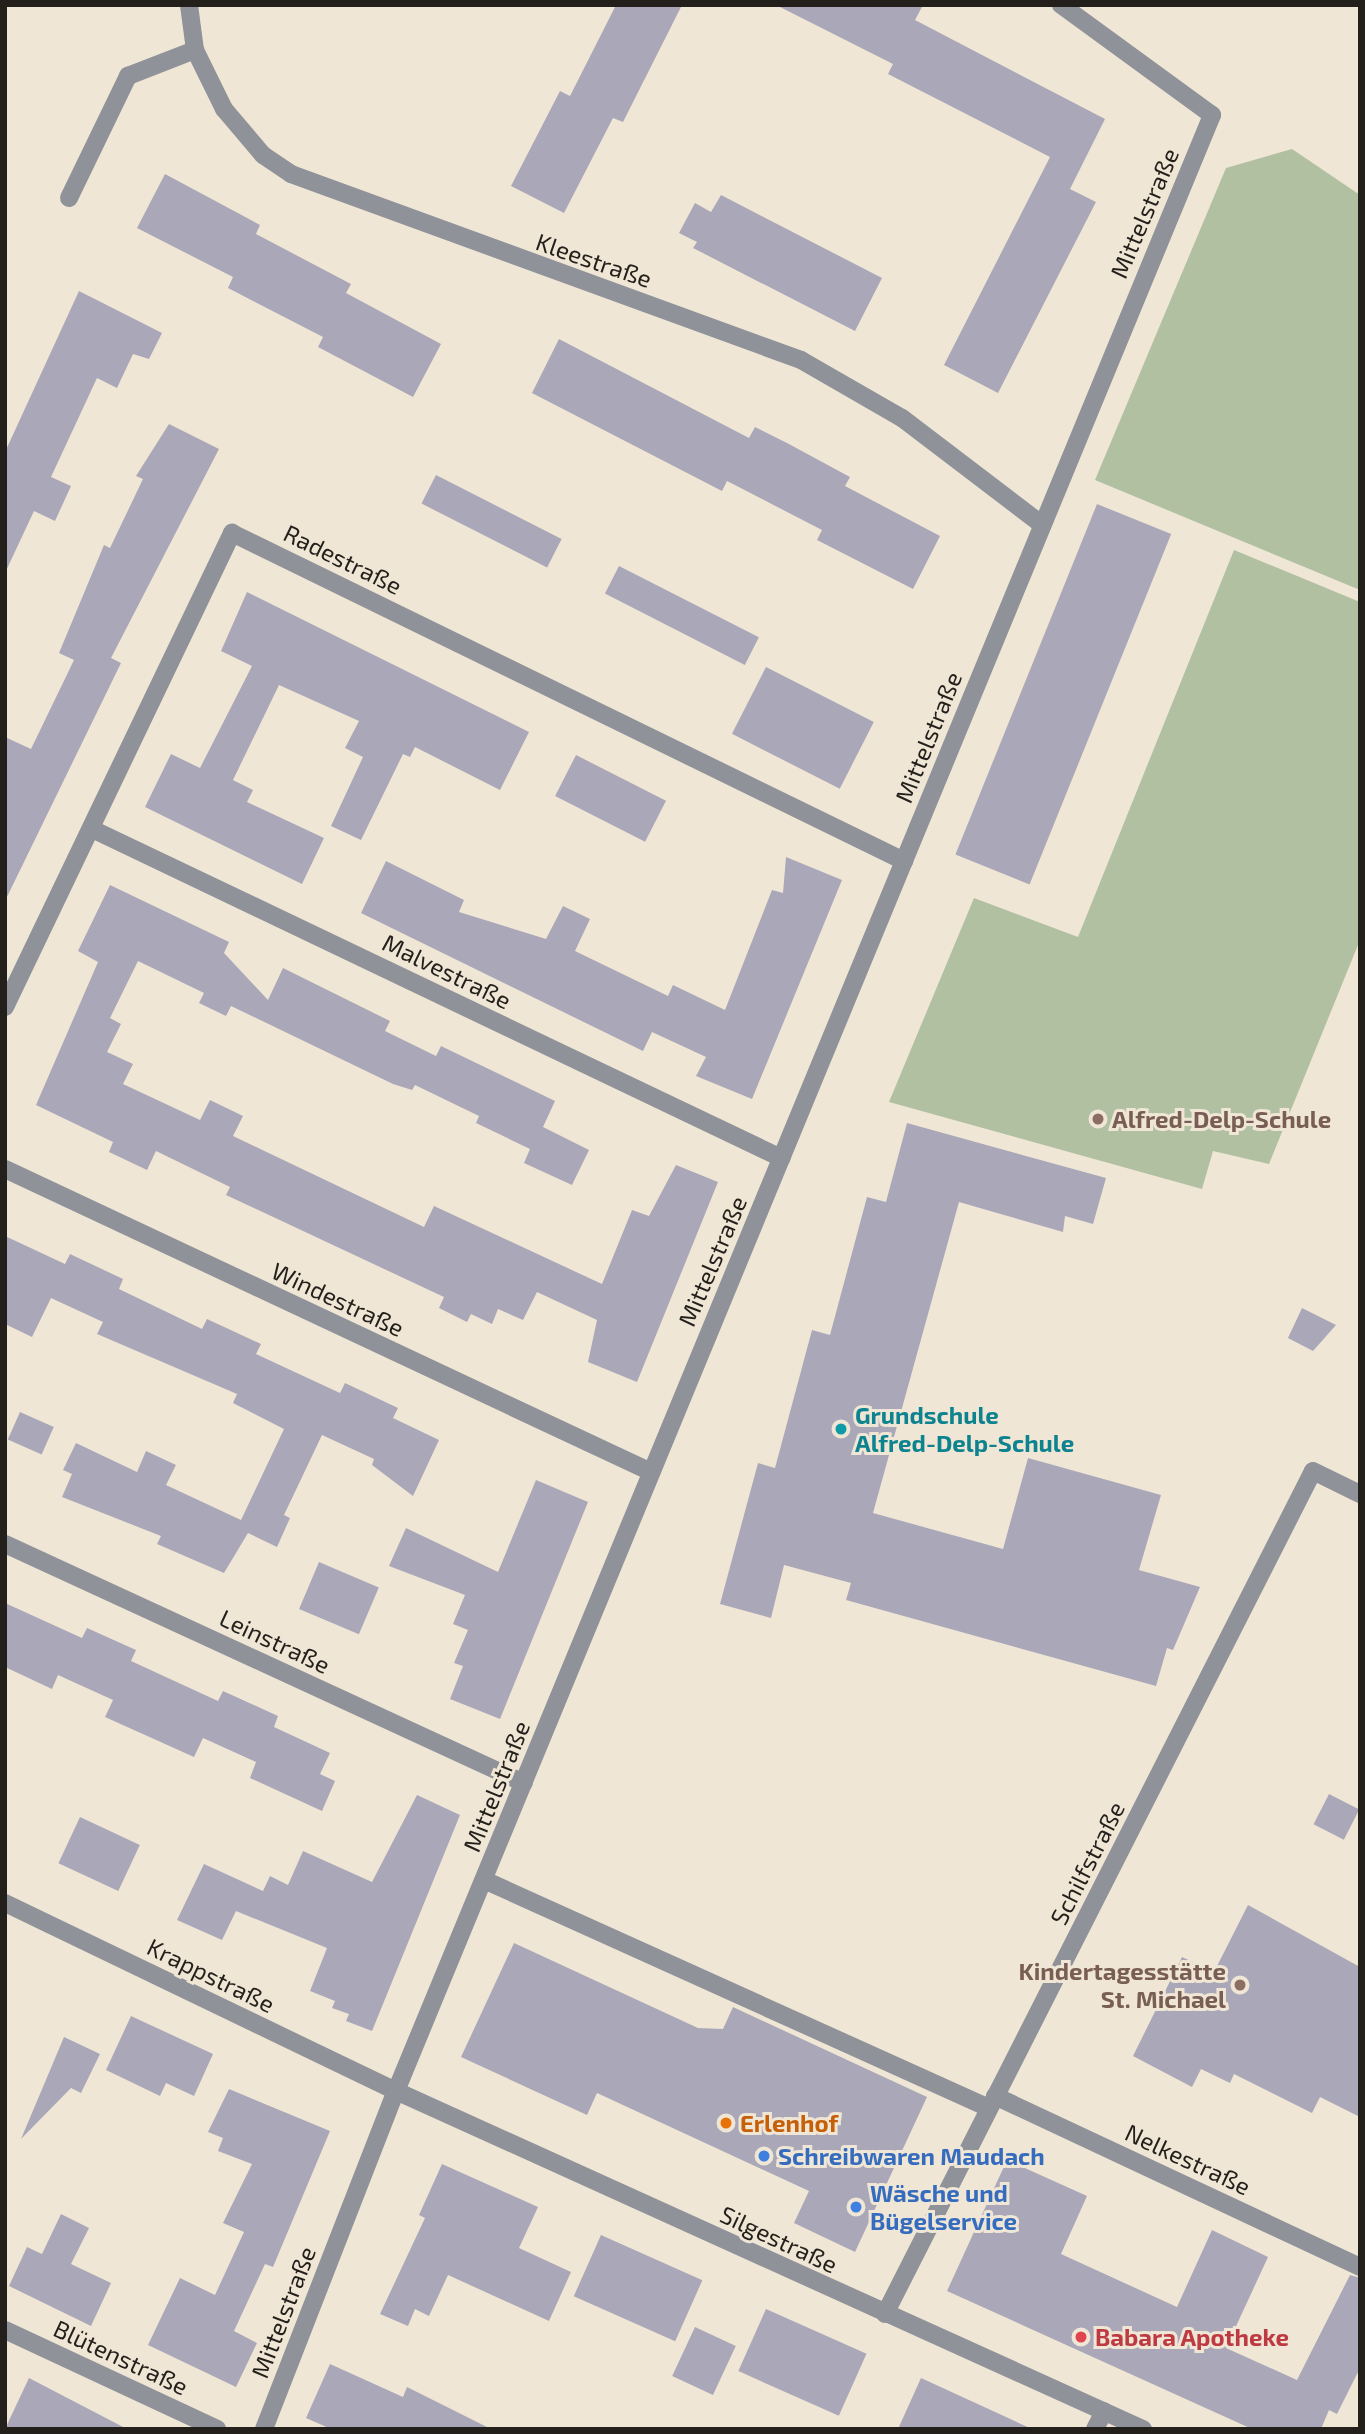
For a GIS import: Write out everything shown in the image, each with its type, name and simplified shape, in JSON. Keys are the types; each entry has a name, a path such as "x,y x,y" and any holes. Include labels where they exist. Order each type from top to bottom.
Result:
{"street":[{"name":"Kleestraße","path":"189,5 195,50 242,134 291,174 801,360 902,418 1041,524"},
{"name":"Mittelstraße","path":"264,2429 396,2091 1041,524 1212,116 1061,5"},
{"path":"69,198 128,76 195,50"},
{"name":"Radestraße","path":"5,1007 232,533 904,861"},
{"name":"Malvestraße","path":"92,829 781,1158"},
{"name":"Windestraße","path":"5,1169 651,1472"},
{"name":"Schilfstraße","path":"885,2314 1313,1471 1360,1494"},
{"name":"Leinstraße","path":"5,1544 524,1783"},
{"name":"Nelkestraße","path":"484,1880 992,2102 1360,2267"},
{"name":"Krappstraße","path":"5,1903 396,2091"},
{"name":"Silgestraße","path":"396,2091 1143,2429"},
{"name":"Blütenstraße","path":"5,2330 217,2429"},
{"path":"1095,2429 1104,2411"}],"green space":[{"path":"1292,149 1360,195 1360,590 1095,480 1226,168"},
{"path":"1234,550 1360,602 1360,940 1269,1164 1213,1151 1202,1189 889,1102 974,898 1078,937"}],"building":[{"path":"616,5 682,5 623,122 613,118 564,213 511,186 560,91 570,96"},
{"path":"776,5 923,5 915,20 1105,119 1070,189 1096,202 998,393 944,365 1050,157 888,74 893,64"},
{"path":"165,174 260,225 256,234 351,284 346,293 441,344 413,397 318,347 323,337 228,288 233,277 137,228"},
{"path":"721,195 882,278 855,331 693,248 697,242 679,233 695,203 711,212"},
{"path":"79,291 162,333 149,359 133,354 117,388 97,378 51,477 71,486 55,521 34,511 5,573 5,452"},
{"path":"559,339 749,438 755,427 787,443 850,477 845,486 940,536 913,589 817,540 822,530 727,481 722,491 532,393"},
{"path":"169,424 219,449 111,658 121,663 5,901 5,737 31,749 74,660 59,653 104,545 110,548 143,479 136,476"},
{"path":"436,475 562,539 547,568 421,504"},
{"path":"1097,504 1171,534 1030,884 955,854"},
{"path":"619,566 759,637 745,665 605,594"},
{"path":"247,592 529,732 500,790 415,747 410,757 403,754 361,840 331,826 363,757 345,748 359,721 279,685 233,780 253,790 247,802 324,838 302,884 145,807 171,754 200,768 252,666 221,651"},
{"path":"766,667 874,722 840,789 732,734"},
{"path":"576,755 666,801 645,842 555,796"},
{"path":"786,857 842,880 752,1099 696,1076 706,1057 652,1032 643,1051 361,913 386,861 464,900 459,912 546,939 563,906 590,919 575,951 668,996 673,985 725,1010 772,890 783,893"},
{"path":"110,885 229,942 224,953 268,1000 283,968 390,1021 385,1031 436,1056 441,1046 555,1101 543,1127 589,1150 572,1185 524,1163 530,1149 476,1123 479,1116 415,1085 412,1090 393,1084 231,1006 226,1016 199,1003 204,993 138,961 110,1018 121,1024 107,1052 133,1064 123,1084 200,1120 210,1100 243,1116 233,1136 424,1227 434,1206 602,1284 632,1210 649,1216 676,1165 718,1182 637,1382 588,1362 597,1320 537,1292 523,1320 498,1309 492,1324 471,1314 467,1322 439,1308 444,1297 226,1195 230,1187 156,1151 147,1170 109,1152 113,1142 36,1105 98,962 78,951"},
{"name":"Grundschule Alfred-Delp-Schule","path":"907,1123 1106,1178 1093,1224 1065,1216 1063,1232 959,1202 873,1513 1003,1549 1028,1458 1161,1495 1139,1570 1200,1587 1173,1650 1167,1648 1156,1686 846,1600 851,1583 784,1565 771,1618 720,1604 758,1463 775,1468 812,1330 830,1335 867,1197 886,1202"},
{"path":"5,1236 65,1264 70,1254 123,1279 119,1289 202,1329 207,1319 261,1344 256,1354 340,1393 345,1383 398,1408 393,1418 439,1440 413,1496 372,1465 374,1459 322,1435 284,1515 290,1518 277,1547 248,1533 224,1573 157,1544 161,1536 62,1497 72,1474 63,1470 76,1443 137,1472 146,1451 176,1465 166,1485 241,1520 284,1429 233,1403 237,1394 97,1334 103,1322 51,1298 32,1337 5,1324"},
{"path":"1302,1308 1336,1325 1313,1351 1288,1338"},
{"path":"20,1412 54,1427 42,1454 8,1439"},
{"path":"536,1480 588,1502 500,1719 450,1699 463,1666 454,1663 468,1630 453,1624 465,1595 389,1566 406,1528 498,1572"},
{"path":"319,1562 379,1587 359,1634 299,1609"},
{"path":"5,1603 82,1638 87,1628 136,1650 131,1661 218,1701 223,1691 278,1716 274,1727 330,1753 320,1774 335,1781 322,1811 250,1778 256,1762 203,1738 194,1757 105,1717 113,1700 58,1675 52,1689 5,1667"},
{"path":"1329,1794 1359,1809 1344,1840 1314,1824"},
{"path":"417,1795 460,1815 372,2031 346,2021 349,2014 332,2008 335,2001 310,1991 327,1948 236,1911 222,1940 177,1920 204,1864 263,1891 270,1876 288,1885 303,1851 372,1882"},
{"path":"80,1817 140,1845 118,1891 58,1863"},
{"path":"1248,1905 1360,1967 1360,2117 1320,2097 1312,2113 1234,2074 1230,2083 1201,2069 1192,2087 1133,2056 1182,1957 1214,1972"},
{"path":"514,1943 698,2028 723,2029 733,2007 927,2097 855,2252 794,2223 809,2191 597,2093 587,2115 461,2057"},
{"path":"131,2016 213,2054 194,2096 166,2083 160,2096 106,2070"},
{"path":"64,2037 100,2054 81,2093 71,2088 21,2139"},
{"path":"229,2089 330,2131 273,2267 265,2264 234,2331 257,2343 236,2387 148,2345 180,2278 215,2295 244,2232 223,2223 252,2164 218,2151 223,2138 208,2132"},
{"path":"1007,2160 1087,2196 1061,2254 1177,2307 1212,2230 1268,2257 1226,2348 1297,2380 1350,2275 1360,2278 1360,2368 1337,2414 1329,2410 1321,2429 1252,2429 947,2291"},
{"path":"442,2164 538,2207 519,2248 571,2272 549,2321 448,2275 429,2316 415,2309 408,2326 380,2314 425,2218 419,2215"},
{"path":"61,2214 89,2228 71,2264 111,2283 91,2326 9,2286 27,2247 42,2254"},
{"path":"601,2235 702,2280 675,2341 574,2296"},
{"path":"766,2309 866,2354 839,2416 738,2371"},
{"path":"695,2327 736,2346 713,2395 672,2376"},
{"path":"330,2364 403,2397 407,2387 491,2429 331,2429 306,2418"},
{"path":"29,2378 127,2429 5,2429"},
{"path":"921,2378 1032,2429 898,2429"}],"place":[{"name":"Alfred-Delp-Schule","path":"1098,1119"},
{"name":"Grundschule Alfred-Delp-Schule","path":"841,1429"},
{"name":"Kindertagesstätte St. Michael","path":"1240,1985"},
{"name":"Erlenhof","path":"726,2123"},
{"name":"Schreibwaren Maudach","path":"764,2156"},
{"name":"Wäsche und Bügelservice","path":"856,2207"},
{"name":"Babara Apotheke","path":"1081,2337"}]}
